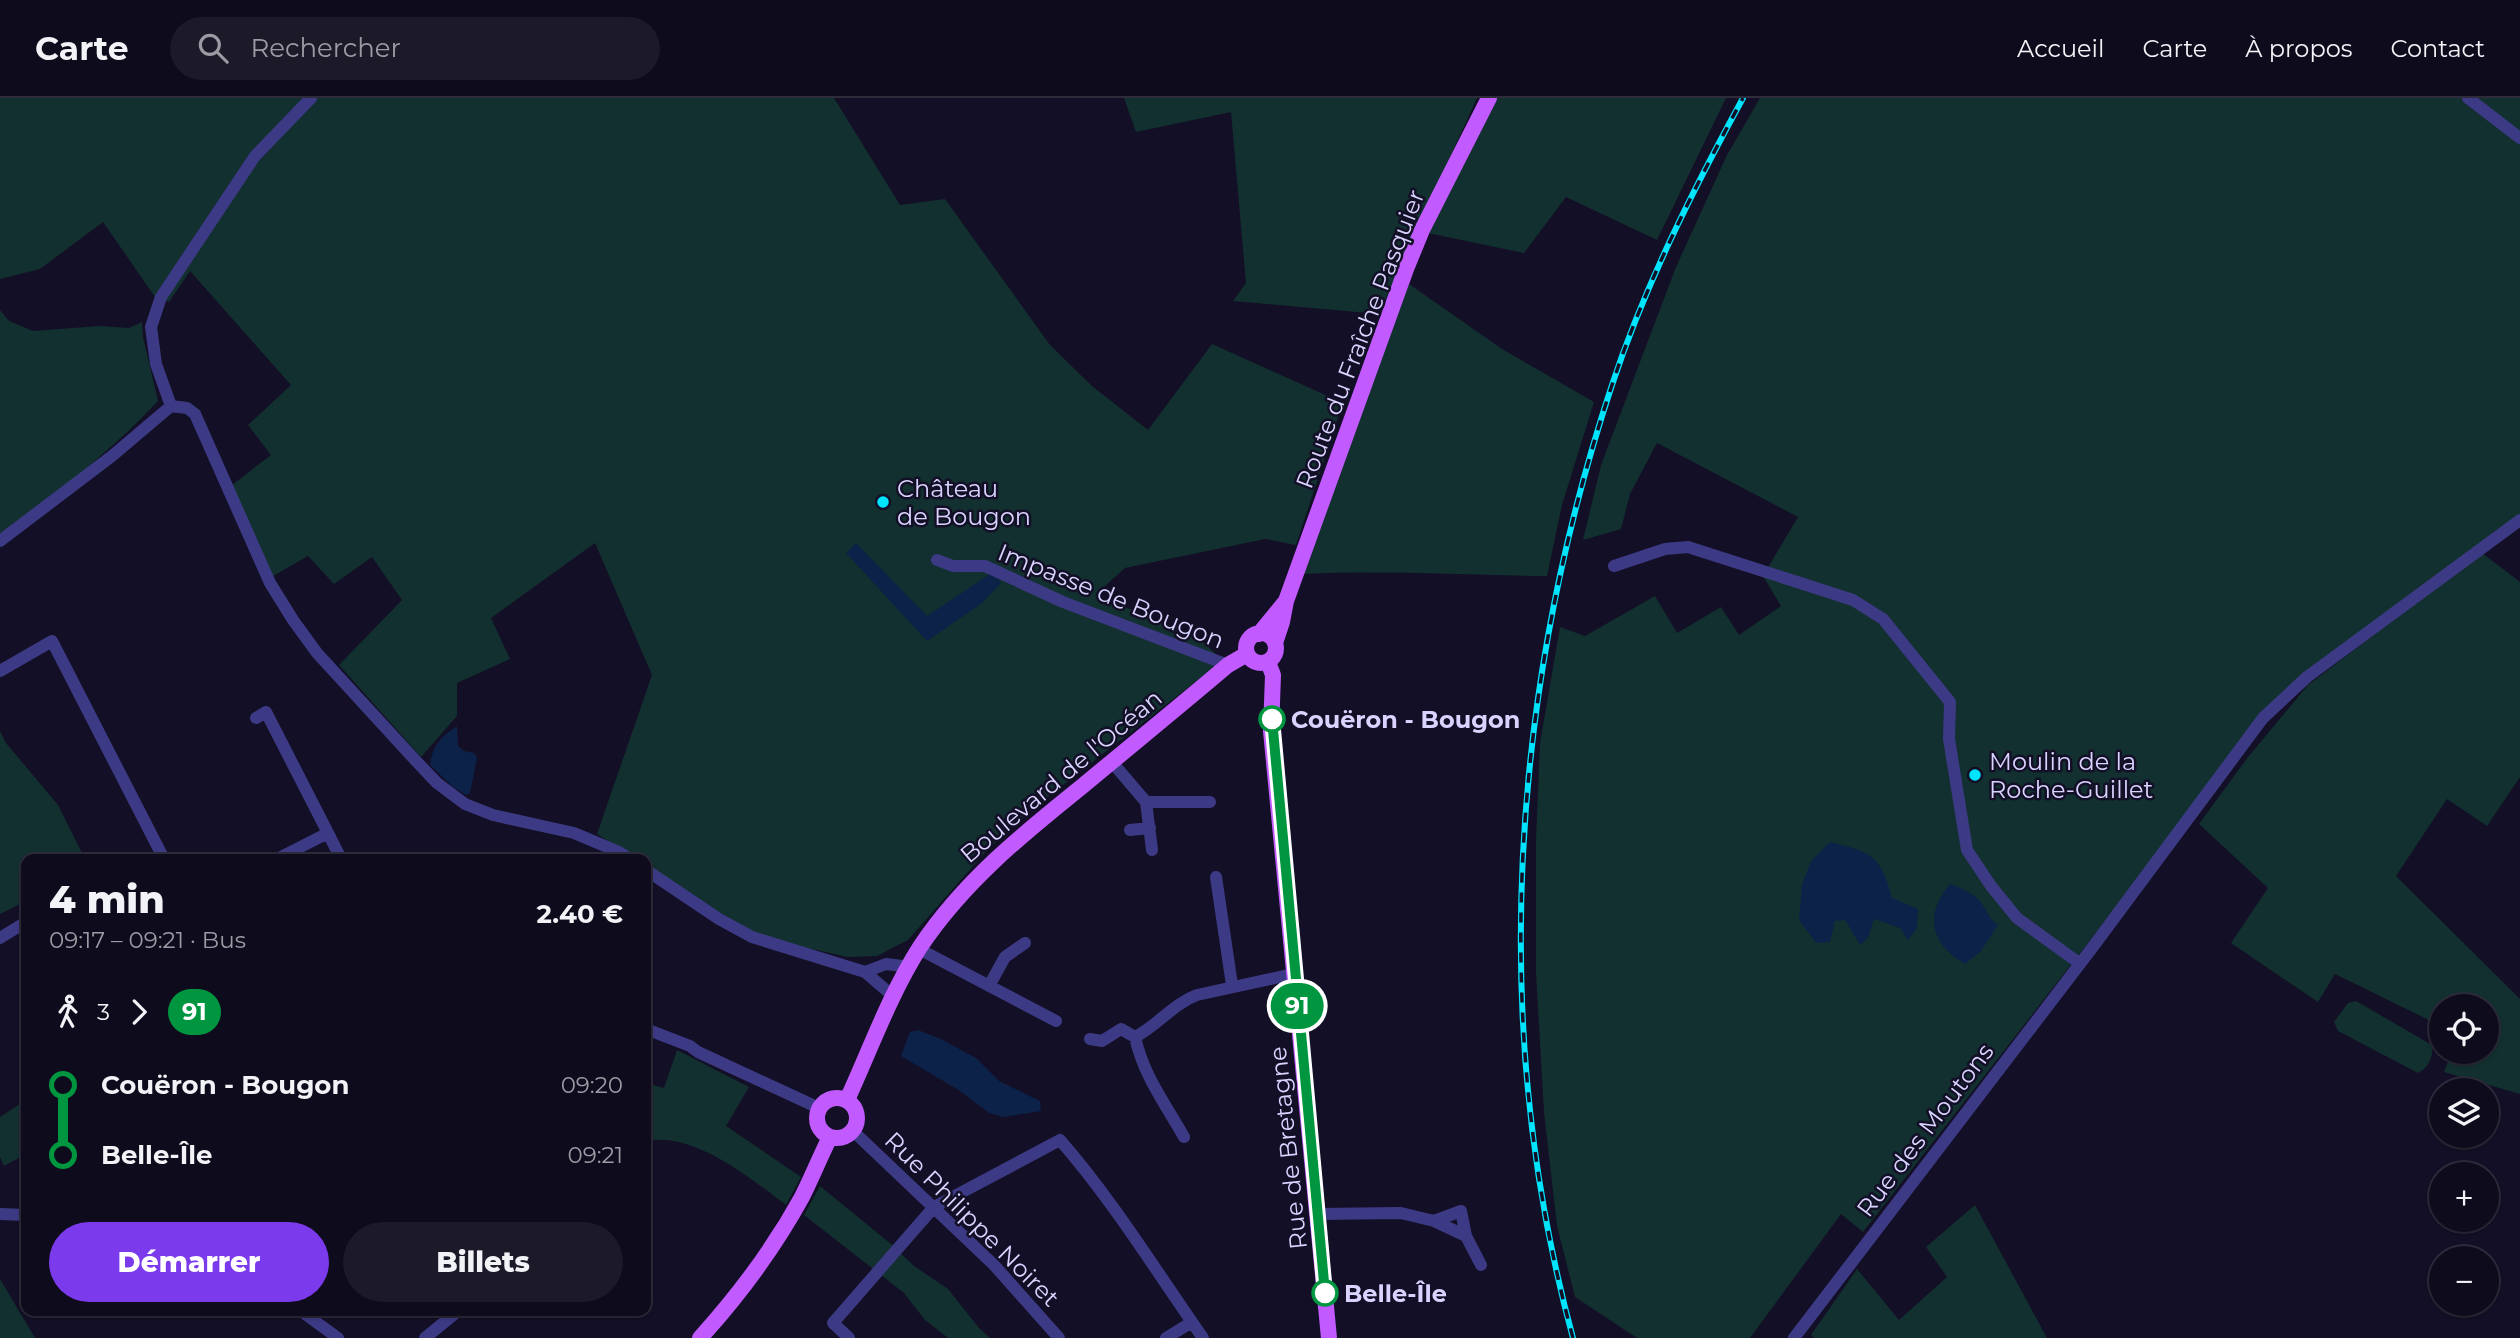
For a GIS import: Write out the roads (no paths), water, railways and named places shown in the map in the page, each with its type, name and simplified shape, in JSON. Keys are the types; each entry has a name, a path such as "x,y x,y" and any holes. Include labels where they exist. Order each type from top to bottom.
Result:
{"main road":[{"name":"Route du Fraîche Pasquier","path":"1275,643 1286,601 1406,270 1422,230 1489,98"},
{"name":"Route du Fraîche Pasquier","path":"1259,634 1286,601"},
{"path":"1259,634 1269,636 1275,643 1275,654 1268,662 1254,661 1247,654 1250,639 1259,634"},
{"name":"Boulevard de l'Océan","path":"847,1100 919,949 947,910 991,863 1228,665 1247,654"},
{"name":"Rue de Bretagne","path":"1268,662 1273,675 1271,731 1329,1338"},
{"path":"834,1098 847,1100 857,1114 853,1131 842,1138 830,1137 818,1125 819,1108 834,1098"},
{"path":"700,1338 738,1296 771,1248 802,1197 830,1137"}],"street":[{"path":"172,406 156,364 151,327 161,297 255,156 311,98"},
{"path":"2468,98 2520,138"},
{"path":"0,541 112,456 172,406 187,408 195,414 270,583 307,642 437,783 474,808 493,815 574,832 623,854"},
{"name":"Rue des Moutons","path":"1794,1338 2092,948 2263,718 2307,677 2520,520"},
{"path":"1614,566 1665,549 1688,547 1853,600 1883,619 1950,702 1949,739 1967,850 2017,918 2079,963"},
{"name":"Impasse de Bougon","path":"937,560 953,566 985,566 1063,602 1228,665"},
{"path":"0,671 52,641 161,854"},
{"path":"256,718 266,712 338,854"},
{"path":"1112,762 1146,802 1152,850"},
{"path":"1146,802 1210,802"},
{"path":"1130,830 1150,828"},
{"path":"287,854 328,833"},
{"path":"651,873 719,919 752,937 865,972 894,997"},
{"path":"1216,877 1232,985"},
{"path":"0,938 21,927"},
{"path":"989,986 1005,957 1025,943"},
{"path":"919,949 1056,1021"},
{"path":"865,972 886,964 910,967"},
{"path":"1135,1037 1152,1028 1186,999 1232,985 1293,974"},
{"path":"1090,1039 1102,1041 1121,1029 1135,1037 1140,1062 1149,1081 1184,1137"},
{"path":"651,1031 690,1046 819,1108"},
{"name":"Rue Philippe Noiret","path":"853,1131 994,1265 1059,1338"},
{"path":"849,1338 833,1323 934,1207 1060,1140 1082,1165 1136,1239 1203,1338"},
{"path":"1434,1221 1461,1211 1466,1236 1481,1265"},
{"path":"1317,1214 1401,1213 1434,1221 1466,1236"},
{"path":"0,1214 21,1215"},
{"path":"433,1336 453,1316"},
{"path":"321,1317 338,1338"},
{"path":"1166,1338 1192,1322"}],"water":[{"path":"856,543 927,616 993,572 1001,583 981,604 927,641 846,553"},
{"path":"457,726 458,746 464,751 474,753 477,758 470,793 466,795 453,787 430,765 439,742"},
{"path":"1830,842 1855,849 1872,858 1883,873 1892,898 1918,909 1917,928 1908,940 1900,928 1874,919 1868,938 1860,945 1845,920 1835,921 1830,942 1816,943 1799,920 1802,885 1811,861"},
{"path":"1950,884 1978,899 1998,925 1981,951 1965,964 1944,947 1935,928 1936,907"},
{"path":"918,1030 976,1058 999,1081 1040,1101 1041,1111 1003,1117 989,1113 960,1091 901,1056 910,1032"}],"railway":[{"path":"1573,1338 1546,1220 1529,1100 1521,980 1523,859 1533,738 1551,619 1578,501 1612,385 1639,311 1671,238 1743,98"}],"place":[{"name":"Château de Bougon","path":"883,502"},
{"name":"Couëron - Bougon","path":"1272,719"},
{"name":"Moulin de la Roche-Guillet","path":"1975,775"},
{"name":"Belle-Île","path":"1325,1293"}]}
